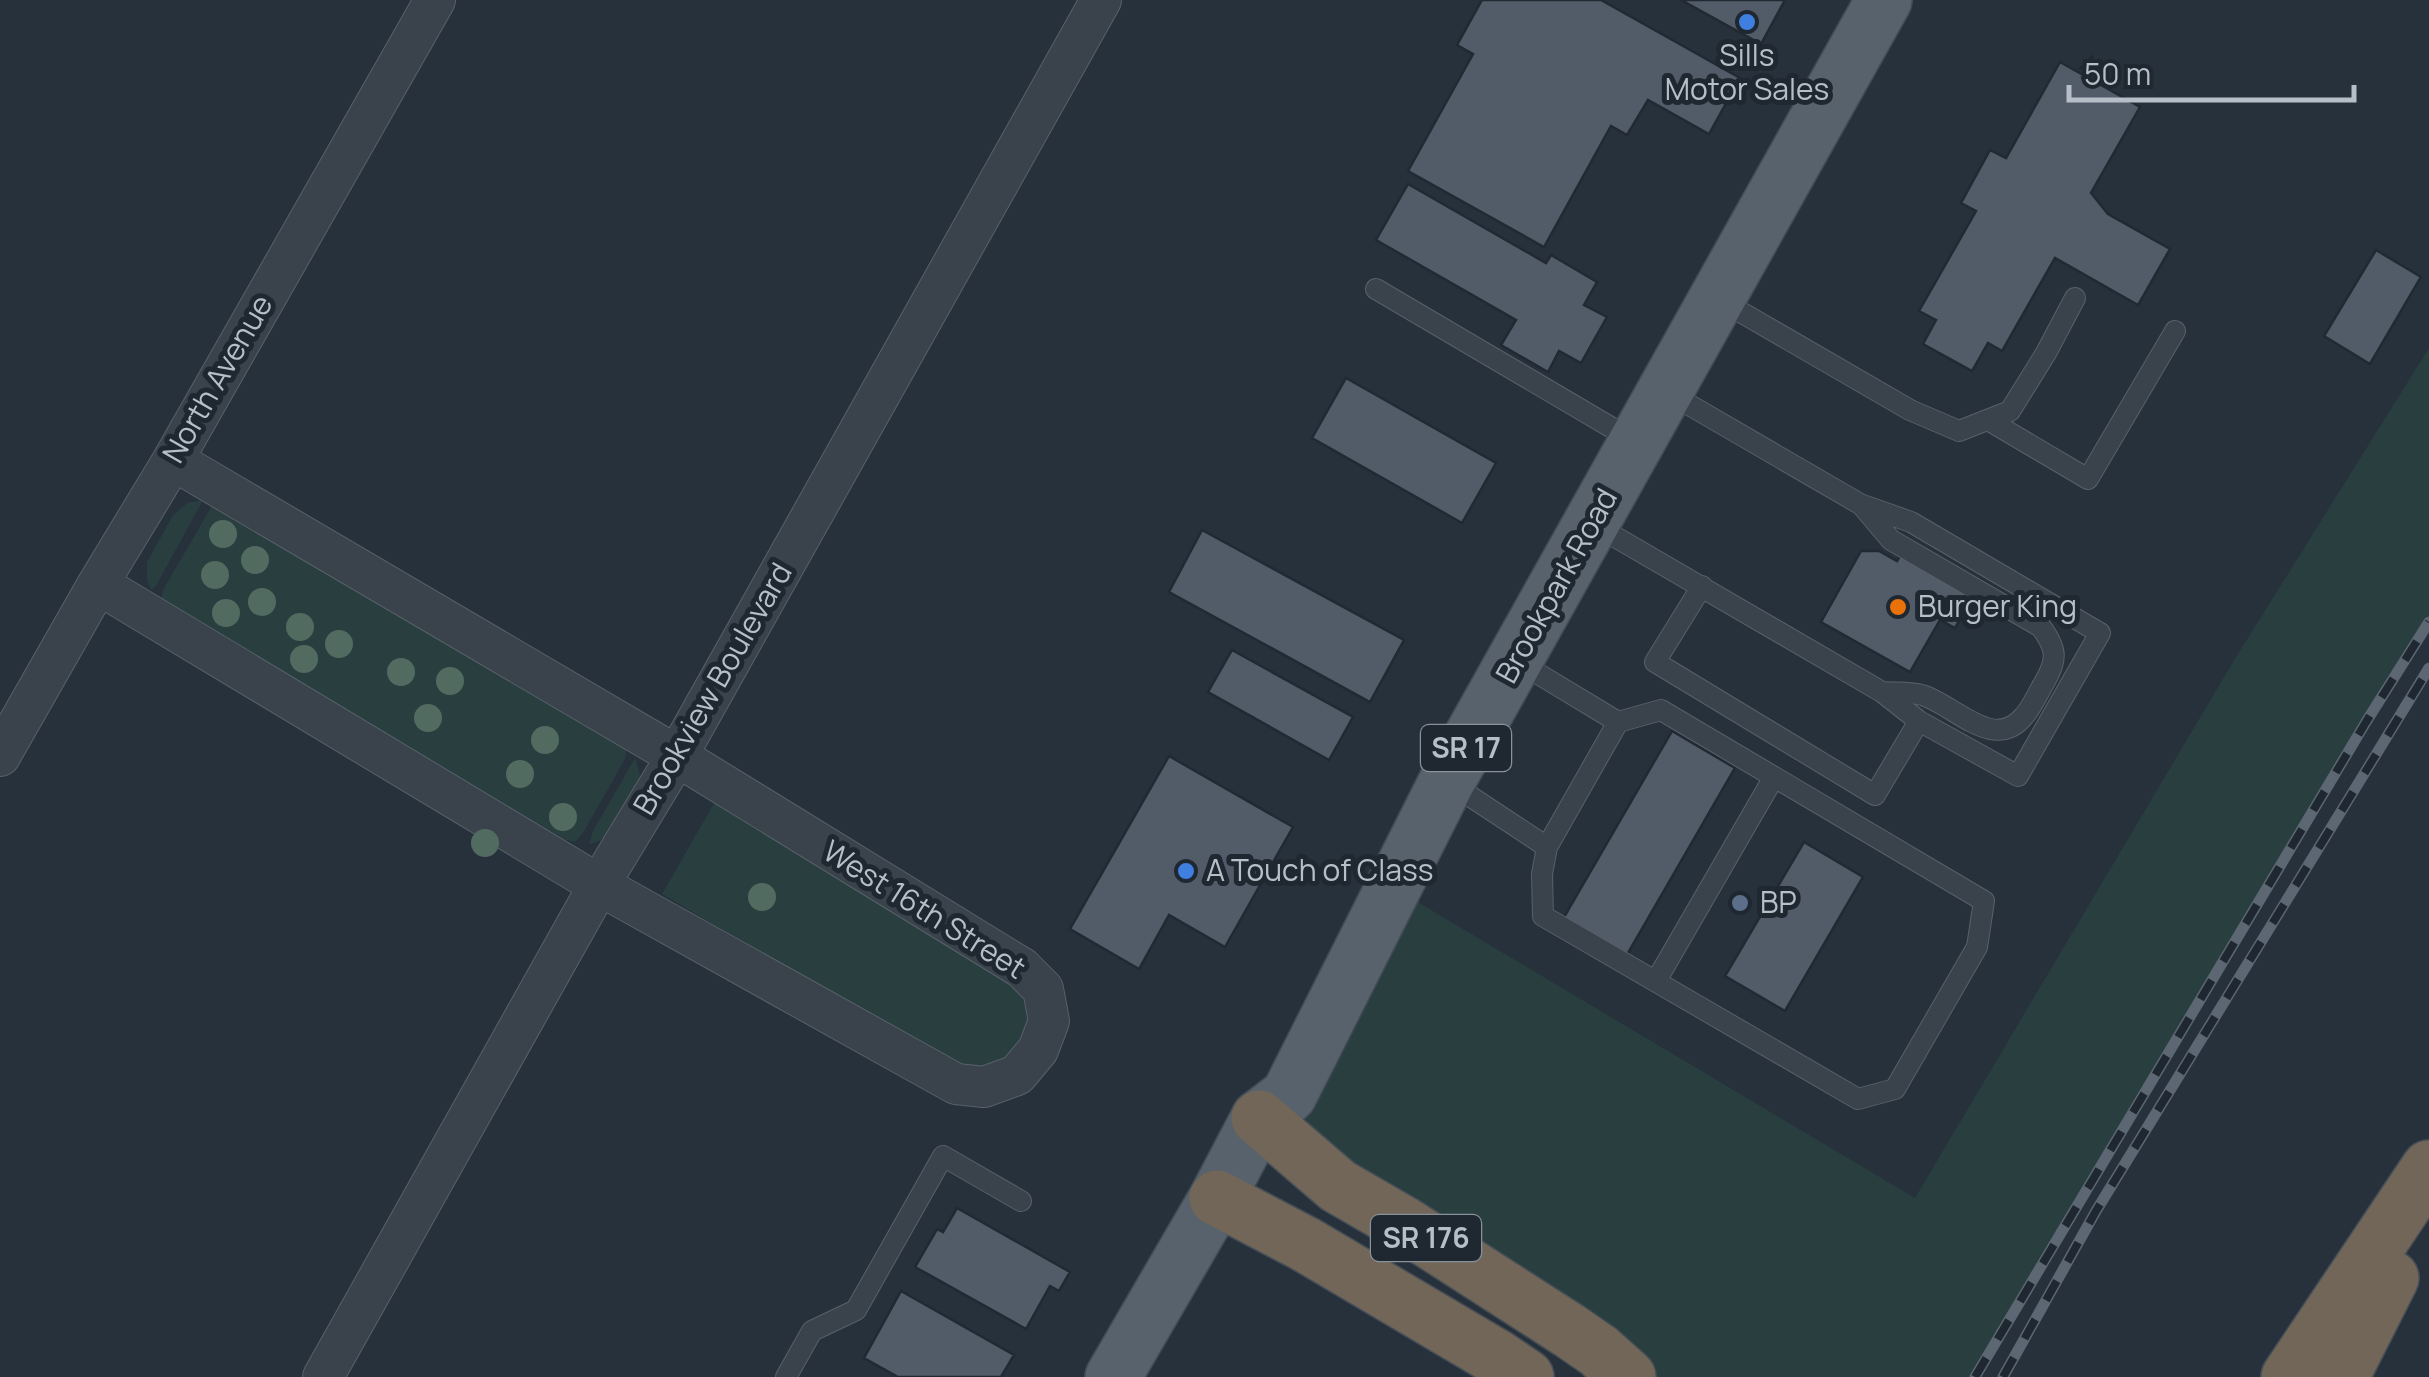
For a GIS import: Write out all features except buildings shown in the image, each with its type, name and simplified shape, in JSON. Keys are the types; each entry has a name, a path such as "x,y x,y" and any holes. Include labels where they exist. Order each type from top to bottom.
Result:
{"highway":[{"name":"SR 176","path":"1259,1118 1338,1186 1570,1331 1628,1377"},
{"path":"2290,1377 2429,1168"},
{"name":"SR 176","path":"1217,1198 1306,1244 1526,1377"},
{"path":"2341,1377 2429,1204"}],"main road":[{"name":"Brookpark Road","path":"1114,1377 1259,1118 1289,1095 1447,782 1884,0"}],"street":[{"name":"North Avenue","path":"0,756 435,0"},
{"name":"Brookview Boulevard","path":"323,1377 599,886 677,756 1100,0"},
{"name":"West 16th Street","path":"98,584 599,886 956,1084 984,1086 1017,1075 1038,1050 1049,1021 1043,988 1022,968 677,756 172,460"}],"lane":[{"path":"1376,289 1638,443"},
{"path":"1717,298 1910,410 1958,431 2010,412 2075,298"},
{"path":"1988,420 2088,479 2174,331"},
{"path":"1592,522 2018,776 2100,633 1911,522 1860,504 1666,391"},
{"path":"1860,504 1891,540 2041,627 2054,652 2052,669 2024,716 2012,727 1998,732 1922,695 1882,692"},
{"path":"1702,586 1655,662 1875,795 1920,721"},
{"path":"1515,660 1618,722"},
{"path":"1661,710 1984,901 1977,947 1895,1089 1858,1099 1543,916 1546,847 1618,722 1661,710"},
{"path":"1656,981 1774,777"},
{"path":"1447,782 1546,847"},
{"path":"786,1377 812,1331 856,1310 944,1156 1020,1201"}],"green space":[{"path":"2429,348 2429,622 1975,1377 1628,1377 1259,1118 1389,885 1915,1198 2236,657"},
{"path":"203,500 151,590 147,562 173,515 187,503"},
{"path":"213,504 627,748 625,759 575,842 161,600 163,590"},
{"path":"635,758 640,775 624,811 606,836 589,844 593,831"},
{"path":"716,800 1010,971 1028,999 1029,1027 1010,1057 987,1068 952,1066 662,894"}],"railway":[{"path":"1975,1377 2429,622"},
{"path":"2003,1377 2096,1211 2429,668"}],"place":[{"name":"Sills Motor Sales","path":"1747,22"},
{"name":"Burger King","path":"1898,607"},
{"name":"A Touch of Class","path":"1186,871"},
{"name":"BP","path":"1740,903"}]}
